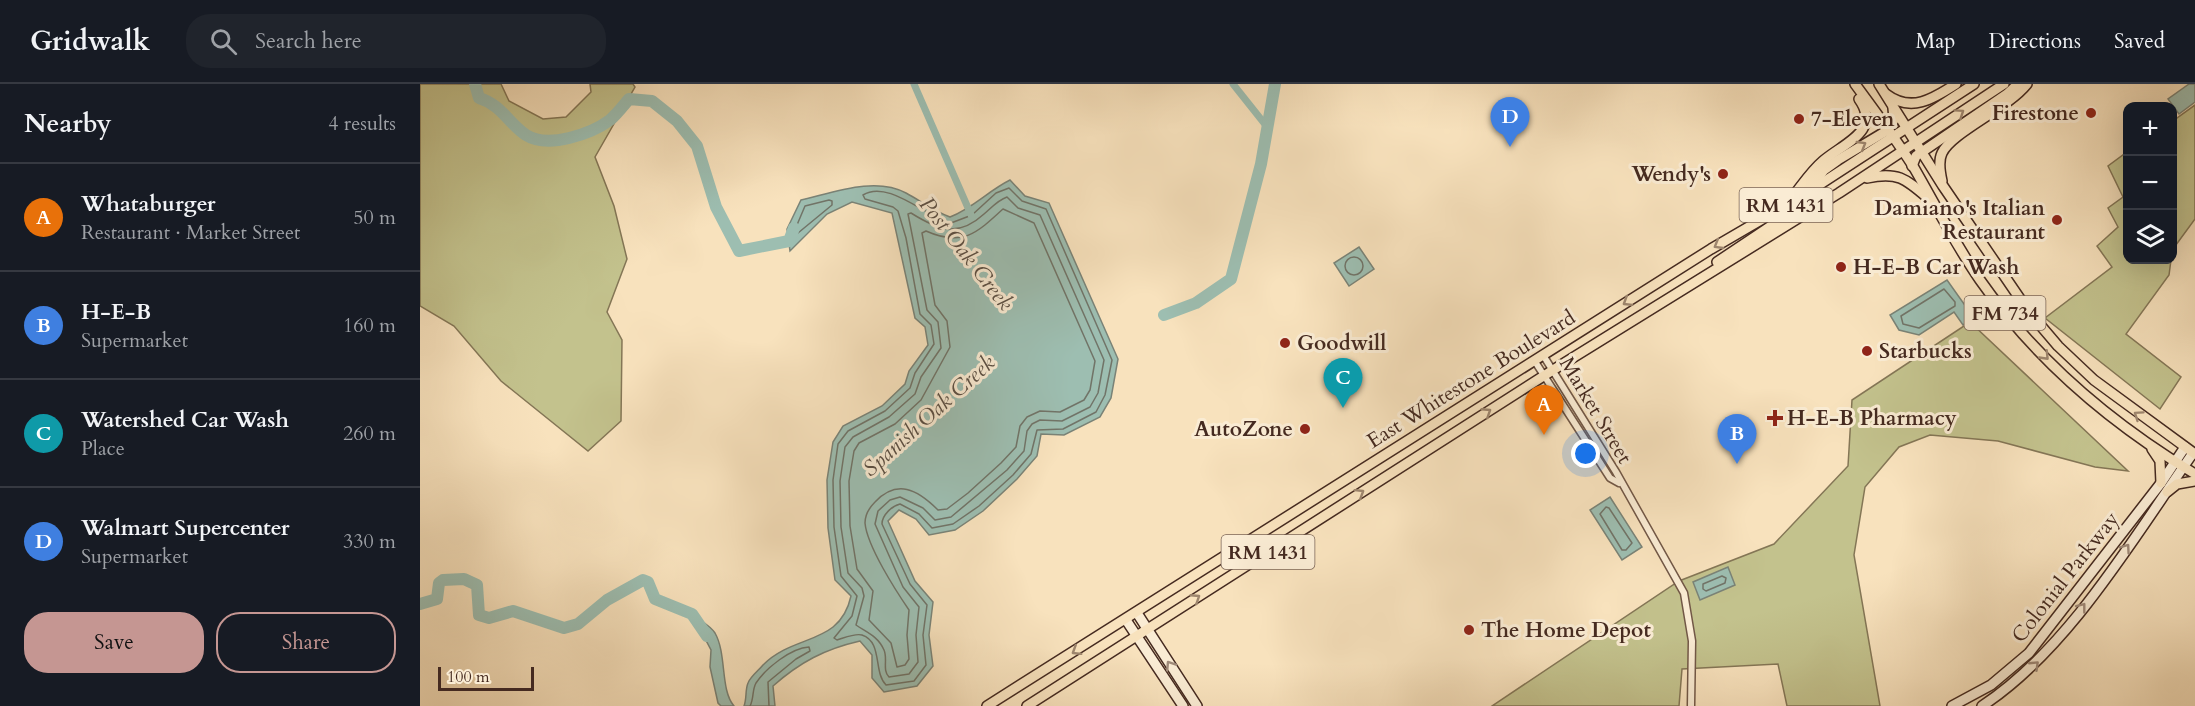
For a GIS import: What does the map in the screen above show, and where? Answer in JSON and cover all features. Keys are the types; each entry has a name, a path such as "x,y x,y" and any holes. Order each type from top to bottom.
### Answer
{"main road":[{"path":"1787,205 1815,168 1864,128 1867,118 1865,106 1850,84"},
{"path":"1856,84 1891,133"},
{"path":"1879,84 1907,129"},
{"path":"1884,93 1899,101 1915,104 1928,102 1956,84"},
{"path":"1653,308 1661,297 1783,218 1824,170 1891,133 1907,129 1974,84"},
{"name":"East Whitestone Boulevard","path":"1027,706 1553,370 1862,179 2004,84"},
{"path":"1912,165 1913,160 1921,152 2007,94 2018,84"},
{"path":"1942,186 1940,160 1951,142 2006,105 2027,84"},
{"path":"1891,133 1894,120 1892,104"},
{"name":"FM 734","path":"1907,129 1942,186 2007,282 2058,346 2102,387 2191,452"},
{"name":"FM 734","path":"1891,133 1980,279 2020,330 2094,404 2151,447 2195,474"},
{"path":"1862,179 1887,174 1902,178 1937,207"},
{"name":"East Whitestone Boulevard","path":"987,706 1711,249 1803,196"},
{"path":"2151,447 2160,461 2161,483"},
{"path":"2166,492 2177,484 2195,481"}],"street":[{"name":"Market Street","path":"1543,355 1616,472 1620,483 1684,593 1692,641 1690,706"},
{"name":"Market Street","path":"1534,360 1610,478 1620,483"},
{"name":"Colonial Parkway","path":"1952,706 1991,685 2029,652 2161,483 2191,452"},
{"name":"Colonial Parkway","path":"1982,706 1999,695 2049,651 2166,492 2179,464"},
{"path":"1137,613 1197,706"},
{"path":"1126,620 1183,706"},
{"path":"1991,685 1999,695"}],"shaded area":[{"path":"420,84 501,84 509,101 543,119 566,117 591,92 590,84 633,84 635,87 595,157 614,206 627,259 607,312 622,340 621,421 588,451 501,381 454,326 420,306"},
{"path":"2195,105 2195,219 2177,244 2177,156 2177,118"},
{"path":"2123,155 2123,197 2108,166"},
{"path":"2123,197 2123,264 2170,264 2169,275 2126,334 2181,377 2160,409 2045,318 2112,267 2097,246 2118,227 2108,208"},
{"path":"1970,322 2128,471 2095,467 1998,441 1930,435 1899,447 1865,487 1854,555 1880,706 1787,706 1778,664 1682,669 1679,706 1492,706 1679,581 1774,544 1848,466 1852,400"}],"water":[{"path":"2189,84 2195,84 2195,102 2179,114 2177,102 2170,102 2168,99"},
{"path":"1010,180 1025,196 1049,203 1118,359 1111,398 1100,417 1064,435 1041,434 1037,456 1017,479 983,511 955,530 929,535 916,519 899,510 888,521 915,581 933,602 929,635 933,666 917,686 884,692 872,678 872,655 860,641 835,648 803,663 783,678 773,686 775,706 744,706 749,681 763,665 789,648 827,631 845,612 851,596 835,580 828,528 827,480 833,442 843,426 882,406 905,384 909,371 928,345 925,327 915,318 892,213 852,202 827,214 790,251 787,229 801,200 840,190 881,186 906,193 950,217"},
{"path":"1359,247 1374,269 1349,286 1334,263"},
{"path":"1947,280 1974,318 1963,325 1954,312 1919,335 1899,330 1890,315"},
{"path":"1610,497 1642,547 1622,560 1590,510"},
{"path":"1728,567 1735,585 1700,600 1693,582"},
{"path":"692,614 715,633 721,651 727,691 734,706 721,706 718,703 710,667 711,650"}],"waterway":[{"name":"Post Oak Creek","path":"475,84 479,98 494,105 526,135 546,141 581,135 602,125 618,113 629,99 652,101 677,121 697,146 716,207 739,251 789,241 794,228"},
{"path":"914,84 972,217"},
{"path":"1233,84 1268,128"},
{"name":"Spanish Oak Creek","path":"1164,315 1196,303 1231,279 1261,164 1275,84"},
{"path":"420,604 437,599 439,583 443,580 464,579 477,585 479,615 489,618 513,611 564,628 578,624 607,600 643,580 648,582 655,599 692,614 707,636"}],"place":[{"name":"Firestone","path":"2091,113"},
{"name":"7-Eleven","path":"1799,119"},
{"name":"Walmart Supercenter","path":"1510,147"},
{"name":"Wendy's","path":"1723,174"},
{"name":"Damiano's Italian Restaurant","path":"2057,220"},
{"name":"H-E-B Car Wash","path":"1841,267"},
{"name":"Goodwill","path":"1285,343"},
{"name":"Starbucks","path":"1867,351"},
{"name":"Watershed Car Wash","path":"1343,408"},
{"name":"H-E-B Pharmacy","path":"1775,418"},
{"name":"AutoZone","path":"1305,429"},
{"name":"Whataburger","path":"1544,435"},
{"name":"H-E-B","path":"1737,464"},
{"name":"The Home Depot","path":"1469,630"}]}
